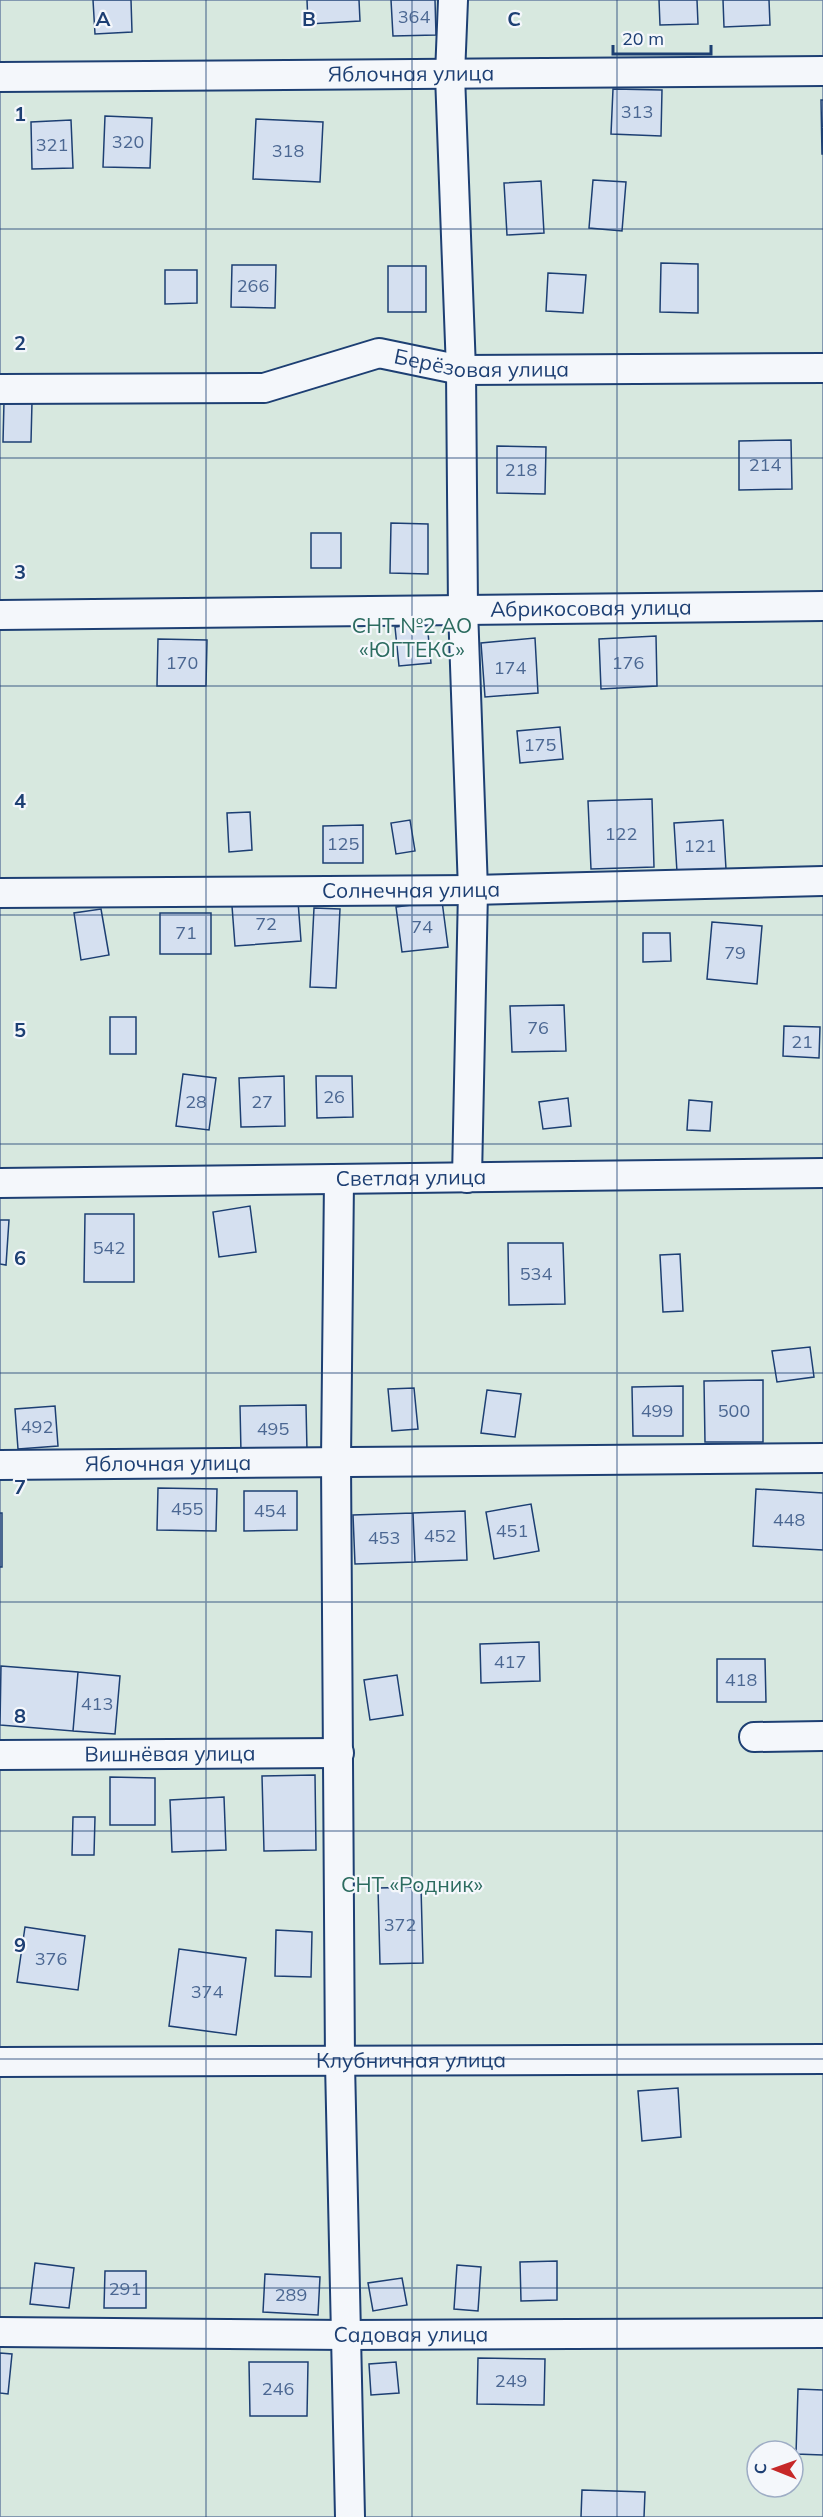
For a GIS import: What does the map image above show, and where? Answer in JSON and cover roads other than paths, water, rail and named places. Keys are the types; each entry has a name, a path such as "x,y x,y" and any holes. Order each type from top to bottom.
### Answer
{"street":[{"path":"453,0 450,75 461,370 463,609 473,890 467,1178"},
{"name":"Яблочная улица","path":"0,77 823,71"},
{"name":"Берёзовая улица","path":"0,389 264,388 379,353 461,370 823,368"},
{"name":"Абрикосовая улица","path":"0,615 823,606"},
{"name":"Солнечная улица","path":"0,893 473,890 823,881"},
{"name":"Светлая улица","path":"0,1183 823,1173"},
{"path":"339,1180 336,1461 340,2063 348,2336 350,2517"},
{"name":"Яблочная улица","path":"0,1465 823,1458"},
{"path":"754,1737 823,1736"},
{"name":"Вишнёвая улица","path":"0,1755 339,1753"},
{"name":"Клубничная улица","path":"0,2062 340,2063 823,2059"},
{"name":"Садовая улица","path":"0,2332 348,2336 823,2333"}],"park label":[{"name":"СНТ №2 АО «ЮГТЕКС»","path":"412,638"},
{"name":"СНТ «Родник»","path":"412,1885"}]}
